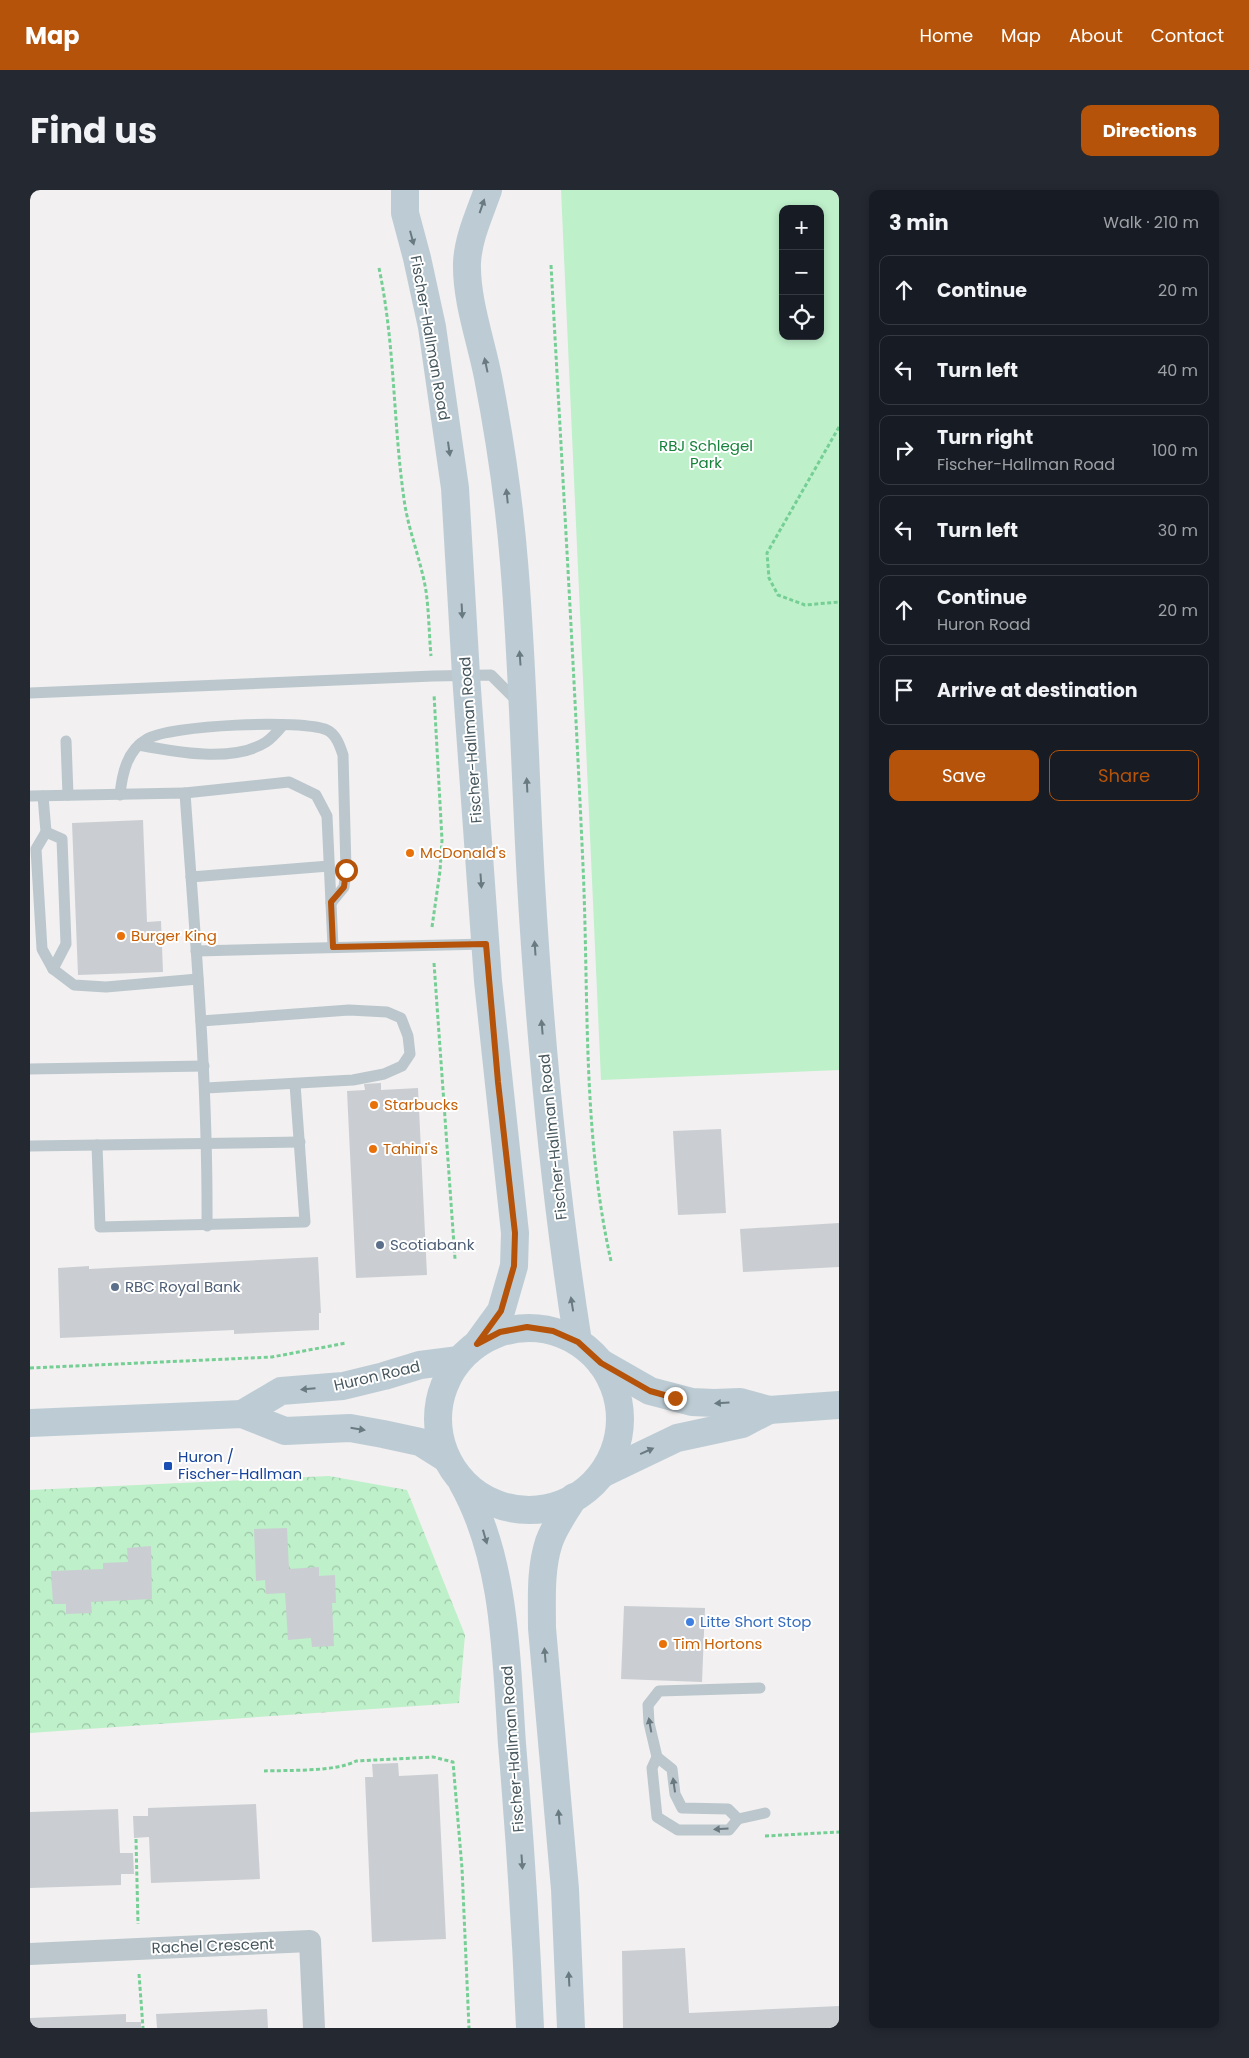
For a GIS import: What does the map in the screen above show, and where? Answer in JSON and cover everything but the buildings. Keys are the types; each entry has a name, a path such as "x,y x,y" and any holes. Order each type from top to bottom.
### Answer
{"main road":[{"name":"Fischer-Hallman Road","path":"405,190 405,213 432,327 455,488 466,675 486,944 498,1082 515,1233 514,1266 501,1311 468,1352 442,1390 438,1425 452,1468 476,1507 492,1563 502,1622 525,1900 530,2028"},
{"name":"Fischer-Hallman Road","path":"488,190 472,235 467,262 471,298 488,374 505,472 514,563 539,996 559,1208 578,1342"},
{"path":"468,1352 500,1332 527,1327 553,1331 578,1342 601,1363 650,1391 675,1398 692,1402 740,1402 770,1410 839,1405"},
{"name":"Huron Road","path":"242,1414 281,1391 343,1386 468,1352"},
{"path":"601,1363 616,1392 620,1424 616,1446 604,1473"},
{"path":"571,2028 565,1889 542,1628 542,1586 549,1542 558,1521 574,1498 590,1487 604,1473 677,1438 742,1424 770,1410"},
{"name":"Huron Road","path":"30,1423 242,1414 285,1431 350,1428 420,1442 452,1468 479,1495 504,1506 531,1510 553,1506 574,1498"}],"street":[{"name":"Rachel Crescent","path":"30,1954 310,1941 314,2028"}],"lane":[{"path":"30,693 491,675 523,706"},
{"path":"120,794 121,777 132,752 146,739 162,732 257,724 313,726 329,731 339,743 343,755 346,870 344,887 331,902"},
{"path":"139,745 180,752 245,751 267,742 283,725"},
{"path":"66,741 68,795"},
{"path":"30,796 185,793 289,782 316,795 327,816 333,947"},
{"path":"185,793 206,1088 208,1144 207,1226"},
{"path":"44,796 46,832 36,849 42,949 53,969 74,985 106,987 198,980"},
{"path":"46,832 62,839 66,944 53,969"},
{"path":"191,877 329,866"},
{"path":"196,951 486,944"},
{"path":"201,1021 349,1010 387,1012 401,1018 408,1036 410,1054 402,1066 384,1074 353,1080 206,1088"},
{"path":"30,1069 204,1066"},
{"path":"97,1145 100,1227 207,1226 305,1222 295,1084"},
{"path":"30,1146 300,1142"},
{"path":"738,1819 728,1809 682,1808 675,1794 672,1770 657,1757 649,1723 648,1705 659,1691 760,1688"},
{"path":"657,1757 652,1768 657,1817 678,1830 729,1830 738,1819 765,1813"}],"path":[{"path":"551,265 583,867 588,1076 591,1122 603,1221 611,1260"},
{"path":"379,268 386,302 393,361 396,430 404,501 426,590 433,676 442,840 440,872 433,920 433,945 455,1259"},
{"path":"839,426 767,553 769,578 778,595 805,606 839,602"},
{"path":"30,1368 272,1357 346,1343"},
{"path":"264,1770 304,1770 348,1765 356,1761 433,1757 453,1762 462,1868 468,2028"},
{"path":"766,1836 839,1832"},
{"path":"136,1840 138,1932"},
{"path":"139,1972 143,2028"}],"green space":[{"name":"RBJ Schlegel Park","path":"561,190 839,190 839,1070 601,1080"},
{"path":"329,1476 407,1490 465,1635 459,1703 30,1733 30,1490"}],"place":[{"name":"McDonald's","path":"410,853"},
{"name":"Burger King","path":"121,936"},
{"name":"Starbucks","path":"374,1105"},
{"name":"Tahini's","path":"373,1149"},
{"name":"Scotiabank","path":"380,1245"},
{"name":"RBC Royal Bank","path":"115,1287"},
{"name":"Huron / Fischer-Hallman","path":"168,1466"},
{"name":"Litte Short Stop","path":"690,1622"},
{"name":"Tim Hortons","path":"663,1644"}],"route":[{"path":"346,870 344,887 331,902 333,947 486,944 498,1082 515,1233 514,1266 501,1311 477,1344 500,1332 527,1327 553,1331 578,1342 601,1363 650,1391 675,1398"}]}
